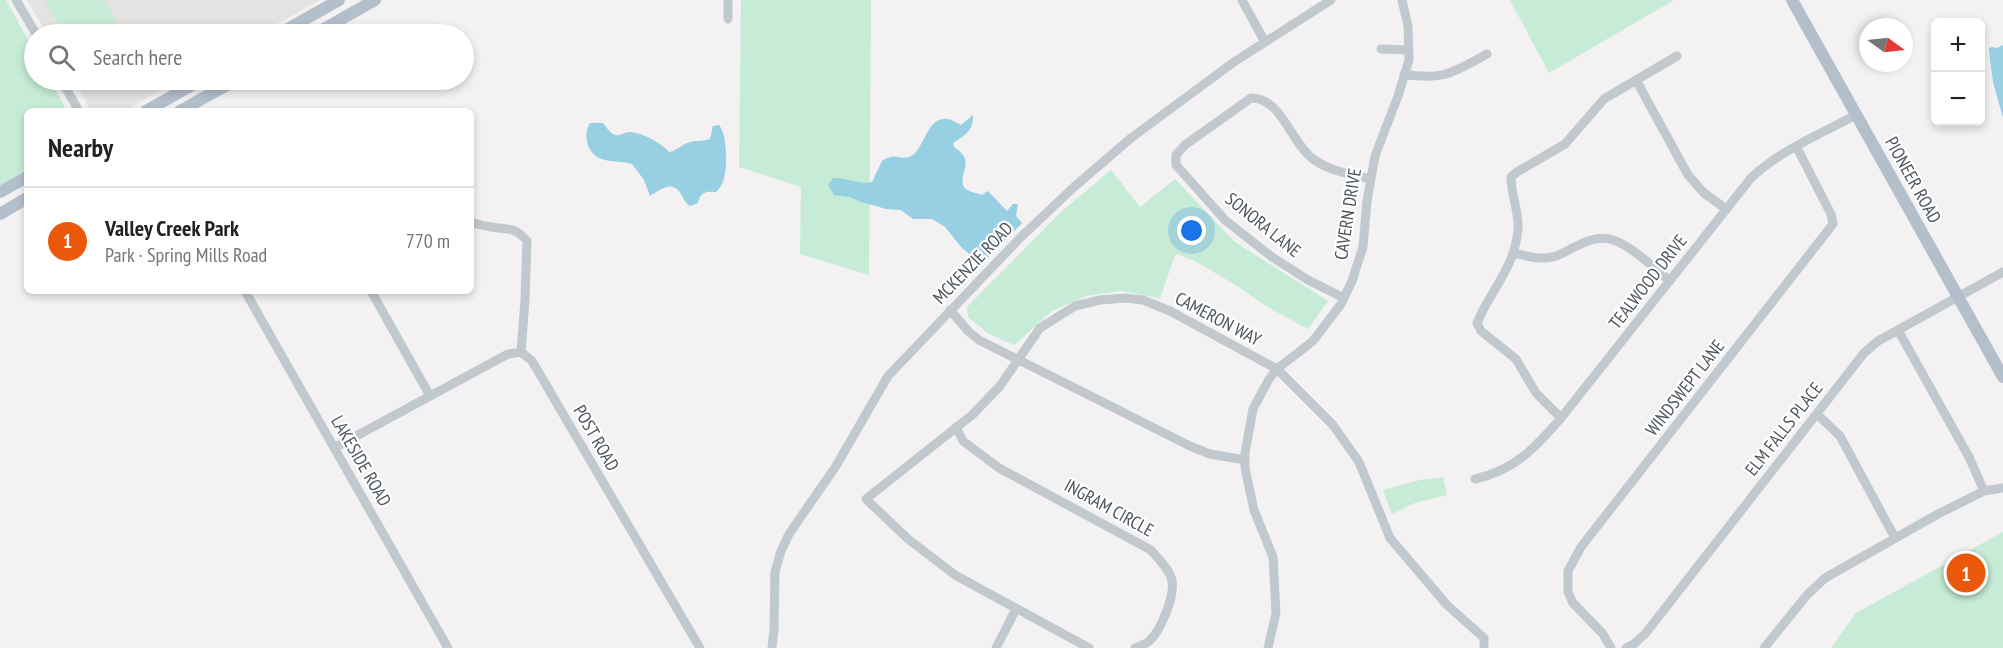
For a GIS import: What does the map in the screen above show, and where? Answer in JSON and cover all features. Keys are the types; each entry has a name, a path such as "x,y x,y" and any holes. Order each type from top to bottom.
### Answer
{"main road":[{"path":"296,24 339,0"},
{"path":"333,24 342,14 346,0"},
{"path":"334,24 375,0"},
{"name":"PIONEER ROAD","path":"1792,0 2003,377"},
{"path":"310,16 316,23 324,24"},
{"path":"151,108 183,90"},
{"path":"185,108 218,90"},
{"path":"0,192 24,179"},
{"path":"0,214 24,200"}],"street":[{"path":"16,0 30,24"},
{"path":"728,0 728,19"},
{"path":"1242,0 1265,42"},
{"name":"MCKENZIE ROAD","path":"772,648 775,572 781,551 789,534 836,466 888,376 1021,237 1098,166 1188,94 1331,0"},
{"name":"CAVERN DRIVE","path":"1268,648 1276,613 1273,557 1254,510 1245,468 1253,409 1277,369 1313,341 1344,298 1352,281 1363,247 1375,156 1409,60 1408,26 1402,0"},
{"path":"1381,50 1408,50"},
{"path":"1404,74 1422,77 1446,75 1487,54"},
{"path":"1561,418 1536,393 1516,359 1481,331 1477,323 1514,253 1518,227 1511,177 1517,171 1565,144 1604,99 1677,56"},
{"path":"1636,80 1689,175 1704,193 1726,209"},
{"path":"67,90 77,108"},
{"name":"SONORA LANE","path":"1344,298 1308,280 1272,257 1225,220 1176,165 1176,155 1185,145 1251,98 1257,98 1268,103 1275,110 1311,158 1344,174 1371,179"},
{"name":"TEALWOOD DRIVE","path":"1475,479 1494,475 1536,447 1751,178 1767,164 1796,146 1856,115"},
{"name":"WINDSWEPT LANE","path":"1611,648 1603,634 1573,603 1569,592 1568,571 1581,548 1833,224 1831,214 1796,146"},
{"path":"334,448 508,354 520,352 527,241 513,230 474,223"},
{"path":"1514,253 1540,258 1556,255 1591,240 1610,238 1622,243 1670,281"},
{"name":"ELM FALLS PLACE","path":"1626,648 1645,634 1864,353 1878,341 2003,272"},
{"name":"LAKESIDE ROAD","path":"247,294 448,648"},
{"path":"373,294 430,396"},
{"name":"CAMERON WAY","path":"1016,609 955,575 908,539 866,498 972,415 1000,386 1040,328 1074,306 1100,300 1126,298 1143,300 1170,311 1277,369 1333,425 1359,462 1390,538 1447,605 1484,638 1484,648"},
{"path":"950,310 979,340 1018,360 1192,447 1210,454 1245,460"},
{"path":"1898,330 1969,457 1984,490"},
{"name":"POST ROAD","path":"520,352 532,361 700,648"},
{"path":"1816,414 1840,436 1895,538"},
{"name":"INGRAM CIRCLE","path":"956,427 963,441 999,468 1151,550 1166,567 1173,581 1167,609 1158,630 1148,642 1135,648"},
{"path":"1764,648 1807,595 1825,578 1984,490 2003,488"},
{"path":"996,648 1016,609 1089,648"}],"shaded area":[{"path":"27,0 320,0 277,24 41,24"},
{"path":"79,90 161,90 129,108 89,108"}],"green space":[{"path":"0,0 6,0 24,33 24,90 55,90 65,108 24,108 24,172 0,185"},
{"path":"104,0 118,24 58,24 45,1"},
{"path":"741,0 871,0 869,275 800,254 801,187 739,167"},
{"path":"1510,0 1674,0 1549,73"},
{"path":"1111,170 1140,207 1175,179 1235,242 1328,301 1308,329 1266,306 1195,261 1177,254 1160,298 1121,291 1086,296 1052,311 1014,345 989,334 968,317 967,307 1061,212"},
{"path":"1443,477 1447,495 1415,503 1392,514 1383,490 1420,480"},
{"path":"2003,532 2003,648 1831,648 1856,613"}],"water":[{"path":"2003,45 2003,118 1993,82 1989,48"},
{"path":"973,115 970,129 953,143 965,158 964,187 982,195 988,191 1007,211 1013,204 1018,204 1016,216 1022,223 982,264 962,248 945,227 932,219 913,219 901,210 886,209 850,197 834,195 828,185 833,178 872,182 882,161 891,157 905,158 914,154 930,128 941,119 948,119 961,125"},
{"path":"590,123 603,123 615,135 636,133 656,142 669,152 689,142 710,139 713,126 719,125 724,137 726,154 722,184 716,192 704,193 700,196 698,203 690,206 674,187 670,186 650,196 644,180 632,164 606,160 594,155 590,150 586,134"}],"place":[{"name":"Valley Creek Park","path":"1966,573"}]}
